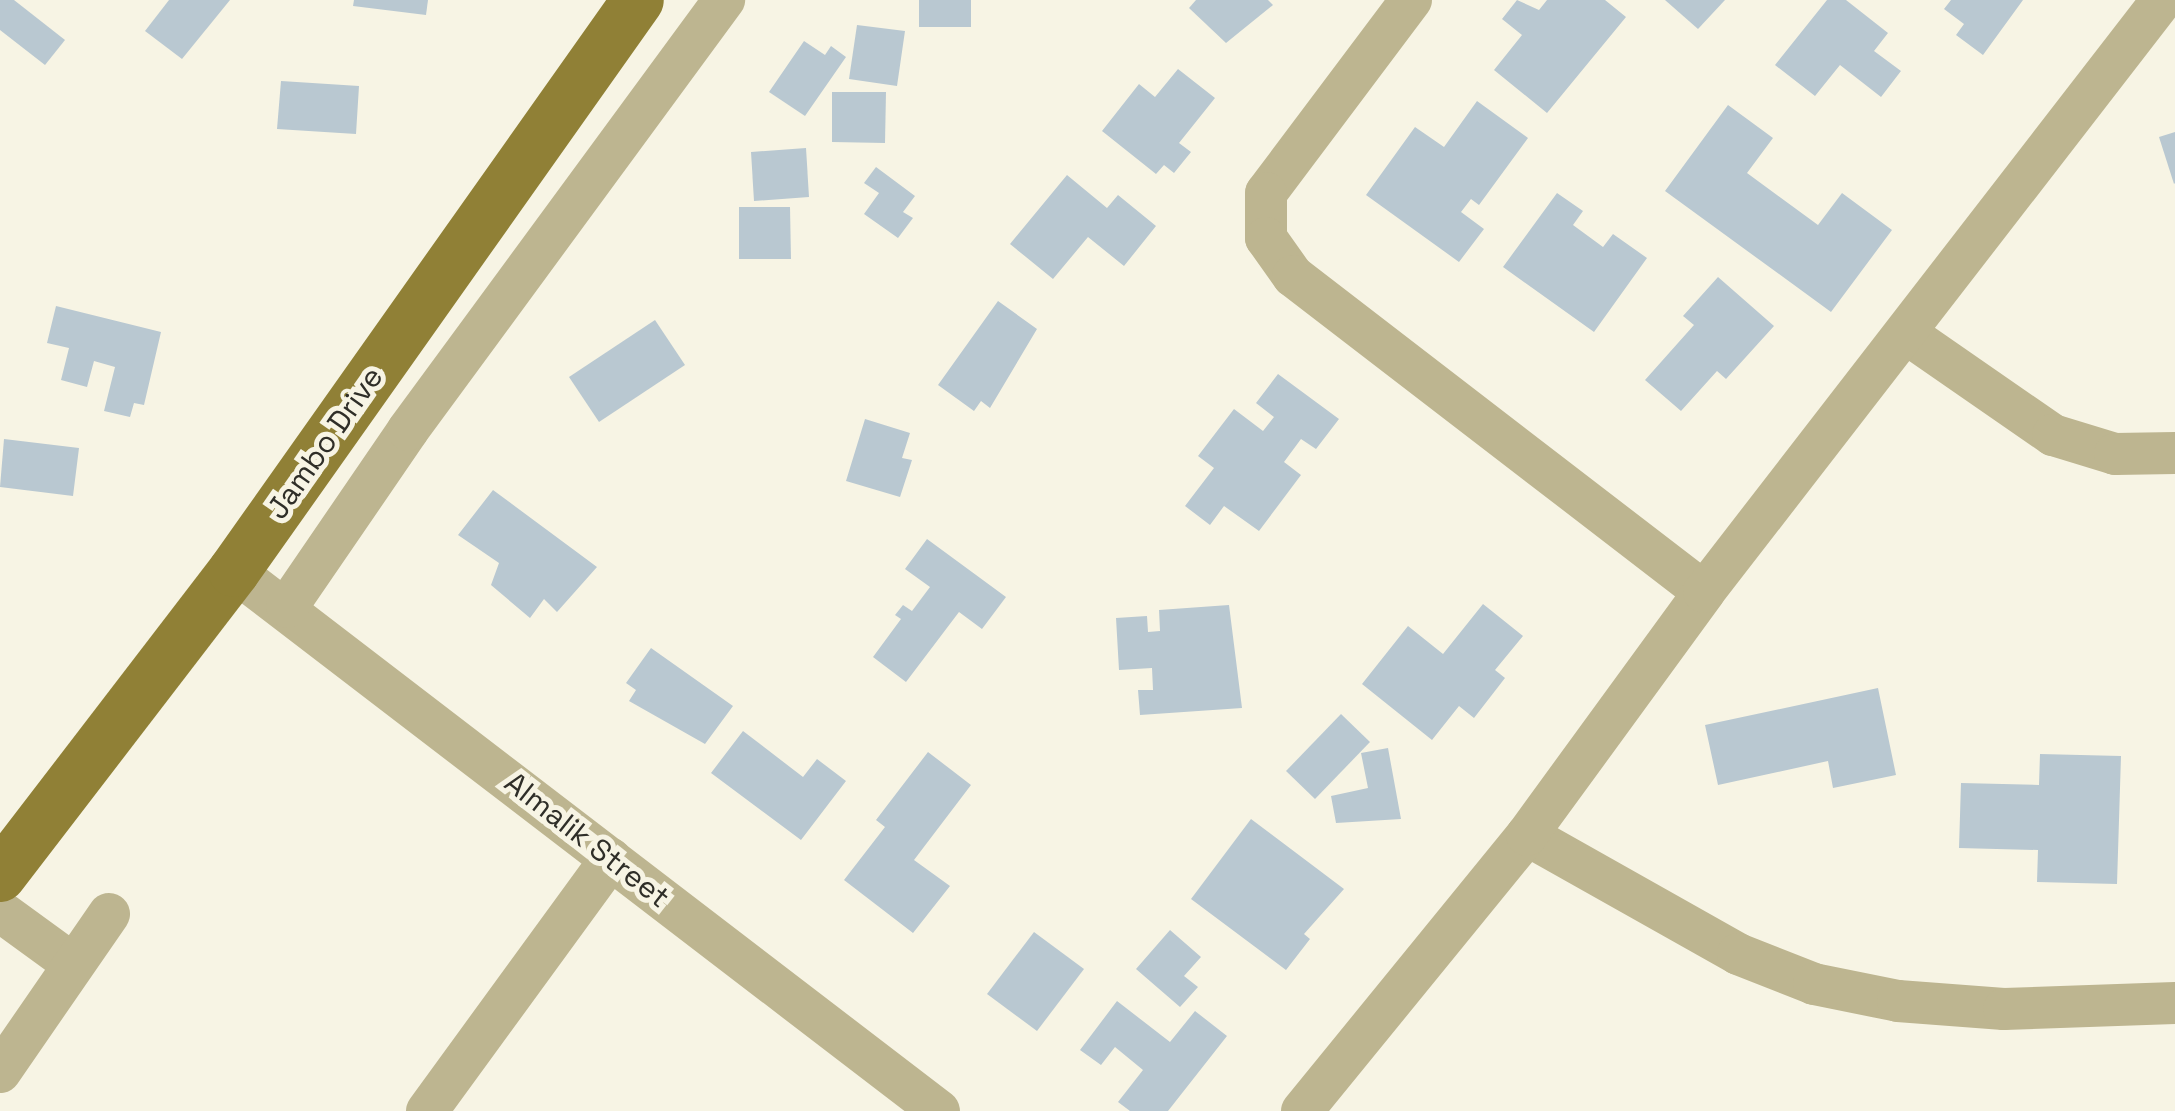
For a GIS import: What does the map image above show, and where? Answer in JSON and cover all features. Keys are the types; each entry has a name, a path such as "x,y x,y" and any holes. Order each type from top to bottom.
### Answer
{"main road":[{"name":"Jambo Drive","path":"0,876 234,571 638,0"}],"street":[{"name":"Jambo Drive","path":"287,608 408,430 724,0"},
{"path":"1411,0 1266,194 1266,238 1293,276 1704,592"},
{"path":"1302,1111 1527,836 1704,592 2162,0"},
{"path":"1907,334 2053,435 2115,454 2175,452"},
{"name":"Almalik Street","path":"234,571 611,859 917,1104"},
{"path":"1527,836 1738,954 1814,984 1898,1001 2004,1008 2175,1004"},
{"path":"427,1111 611,859"},
{"path":"0,911 73,964"},
{"path":"0,1072 109,914"}],"building":[{"path":"0,0 14,0 65,40 45,65 0,30"},
{"path":"169,0 230,0 182,59 145,31"},
{"path":"354,0 428,0 426,15 353,6"},
{"path":"919,0 971,0 971,27 919,27"},
{"path":"1196,0 1268,0 1273,5 1226,43 1189,8"},
{"path":"1517,0 1539,10 1547,0 1605,0 1626,17 1547,113 1494,70 1522,35 1502,19"},
{"path":"1665,0 1725,0 1698,29"},
{"path":"1827,0 1846,0 1888,33 1874,51 1901,71 1881,97 1840,65 1815,96 1775,65"},
{"path":"1951,0 2023,0 1983,55 1956,35 1964,24 1944,9"},
{"path":"857,25 905,31 897,86 849,79"},
{"path":"804,41 825,55 831,46 846,57 805,116 769,92"},
{"path":"1178,69 1215,98 1179,143 1191,152 1174,173 1164,165 1156,174 1102,131 1139,84 1155,97"},
{"path":"281,81 359,86 356,134 277,129"},
{"path":"832,92 886,92 885,143 832,142"},
{"path":"1477,101 1528,138 1479,205 1471,199 1461,212 1484,229 1459,262 1366,195 1415,127 1444,147"},
{"path":"1728,105 1773,138 1747,173 1818,225 1842,193 1892,230 1831,312 1665,191"},
{"path":"2175,132 2175,183 2174,184 2159,137"},
{"path":"806,148 809,197 754,201 751,152"},
{"path":"876,167 915,196 903,212 913,218 898,238 864,214 879,193 864,183"},
{"path":"1067,175 1107,208 1118,195 1156,226 1124,266 1088,237 1053,279 1010,244"},
{"path":"1557,193 1583,211 1573,225 1603,247 1613,234 1647,258 1594,332 1503,267"},
{"path":"739,207 790,207 791,259 739,259"},
{"path":"1718,277 1774,326 1726,379 1717,371 1681,411 1645,380 1694,325 1683,316"},
{"path":"998,301 1037,329 990,408 981,401 974,411 938,385"},
{"path":"56,306 161,332 144,405 134,403 130,417 104,411 115,367 94,361 87,387 61,380 69,348 47,343"},
{"path":"655,320 685,365 599,422 569,377"},
{"path":"1278,374 1339,419 1316,449 1301,439 1284,462 1301,475 1259,531 1224,506 1210,525 1185,506 1214,468 1198,456 1234,409 1263,431 1274,417 1256,403"},
{"path":"865,419 910,433 902,458 912,460 900,497 846,481"},
{"path":"4,439 79,448 73,496 0,487"},
{"path":"493,490 597,567 557,612 544,599 530,618 491,585 499,563 458,535"},
{"path":"927,539 1006,597 982,629 959,612 906,682 873,657 901,619 895,615 903,605 912,611 930,587 905,569"},
{"path":"1483,604 1523,636 1495,670 1505,678 1474,718 1459,706 1432,740 1362,684 1408,626 1443,654"},
{"path":"1229,605 1242,708 1140,715 1138,690 1153,690 1152,668 1119,670 1116,618 1147,616 1148,632 1160,631 1159,610"},
{"path":"651,648 733,706 705,744 629,701 636,690 626,683"},
{"path":"1878,688 1896,775 1833,788 1828,761 1718,785 1705,725"},
{"path":"1341,714 1370,742 1315,799 1286,771"},
{"path":"743,731 803,777 817,759 846,781 801,840 711,773"},
{"path":"1388,748 1401,819 1336,823 1331,796 1368,788 1361,753"},
{"path":"928,752 971,785 914,860 950,886 913,933 844,880 885,827 876,820"},
{"path":"2040,754 2121,756 2117,884 2037,882 2038,850 1959,848 1961,783 2039,785"},
{"path":"1251,819 1344,889 1304,934 1310,939 1286,970 1191,899"},
{"path":"1170,930 1201,957 1184,976 1198,987 1180,1007 1136,969"},
{"path":"1034,932 1084,969 1037,1031 987,994"},
{"path":"1117,1001 1170,1042 1195,1011 1227,1036 1168,1111 1130,1111 1118,1102 1143,1070 1115,1047 1101,1065 1080,1050"}]}
